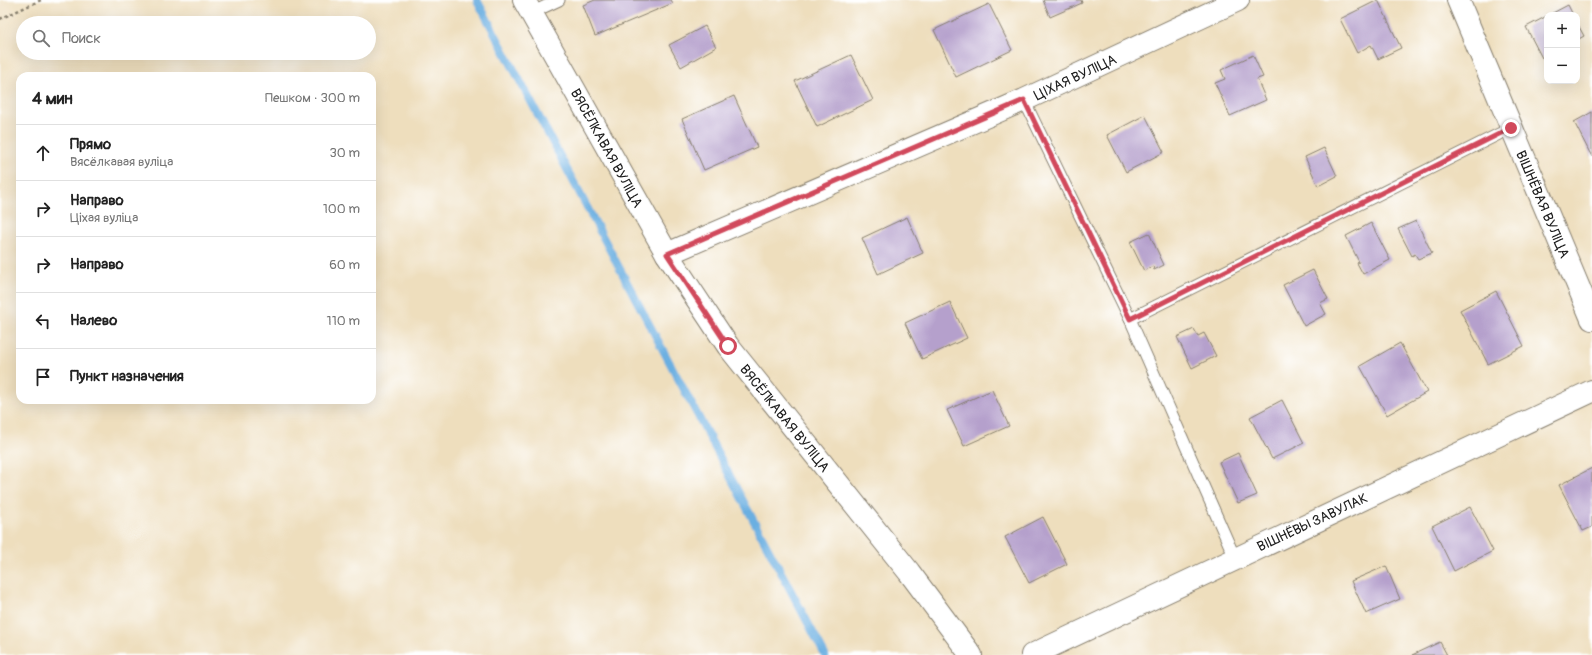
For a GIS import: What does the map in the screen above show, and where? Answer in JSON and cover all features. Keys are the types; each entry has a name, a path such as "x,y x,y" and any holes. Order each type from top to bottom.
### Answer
{"street":[{"name":"ЦІХАЯ ВУЛІЦА","path":"667,254 1024,100 1238,0"},
{"name":"ВІШНЁВАЯ ВУЛІЦА","path":"1458,0 1592,320"},
{"name":"ВЯСЁЛКАВАЯ ВУЛІЦА","path":"528,6 667,254 728,346 909,572 971,655"},
{"name":"ВІШНЁВЫ ЗАВУЛАК","path":"1032,655 1592,391"}],"lane":[{"path":"528,6 559,0"},
{"path":"1024,100 1130,319 1235,558"},
{"path":"1130,319 1511,128"}],"path":[{"path":"0,19 41,0"}],"building":[{"path":"595,0 671,0 673,3 595,36 583,5"},
{"path":"1043,0 1081,0 1082,3 1050,17"},
{"path":"1378,0 1401,48 1378,59 1371,45 1357,53 1340,19"},
{"path":"989,4 1012,50 956,77 934,30"},
{"path":"1568,5 1572,12 1555,12"},
{"path":"1544,18 1544,57 1542,58 1526,27"},
{"path":"705,26 716,47 681,67 669,45"},
{"path":"1580,29 1584,36 1580,38"},
{"path":"851,55 873,100 817,127 795,81"},
{"path":"1253,55 1263,77 1257,79 1266,100 1230,116 1215,83 1225,79 1221,70"},
{"path":"734,96 757,147 704,170 682,119"},
{"path":"1592,112 1592,157 1574,122"},
{"path":"1145,115 1164,152 1126,172 1107,135"},
{"path":"1324,148 1337,176 1318,186 1305,157"},
{"path":"907,217 923,253 878,274 862,238"},
{"path":"1416,221 1432,253 1418,259 1415,254 1412,256 1398,229"},
{"path":"1371,223 1390,260 1363,274 1357,263 1359,262 1346,236"},
{"path":"1149,233 1164,265 1154,270 1153,266 1144,271 1130,242"},
{"path":"1313,270 1328,299 1320,303 1326,314 1304,326 1283,285"},
{"path":"1496,291 1524,346 1488,364 1460,310"},
{"path":"950,302 967,338 922,359 905,323"},
{"path":"1194,329 1198,336 1204,333 1216,356 1192,368 1177,337"},
{"path":"1400,343 1427,392 1387,415 1360,366"},
{"path":"992,390 1009,426 964,446 947,410"},
{"path":"1282,400 1304,443 1272,459 1250,417"},
{"path":"1238,453 1257,495 1238,503 1219,462"},
{"path":"1592,468 1592,527 1583,531 1559,485"},
{"path":"1470,507 1493,551 1454,571 1432,526"},
{"path":"1043,517 1067,564 1029,583 1005,537"},
{"path":"1386,566 1400,599 1366,614 1351,581"},
{"path":"1440,642 1447,655 1412,655"}],"waterway":[{"path":"477,0 825,655"}],"route":[{"path":"728,346 667,254 1024,100 1130,319 1511,128"}]}
